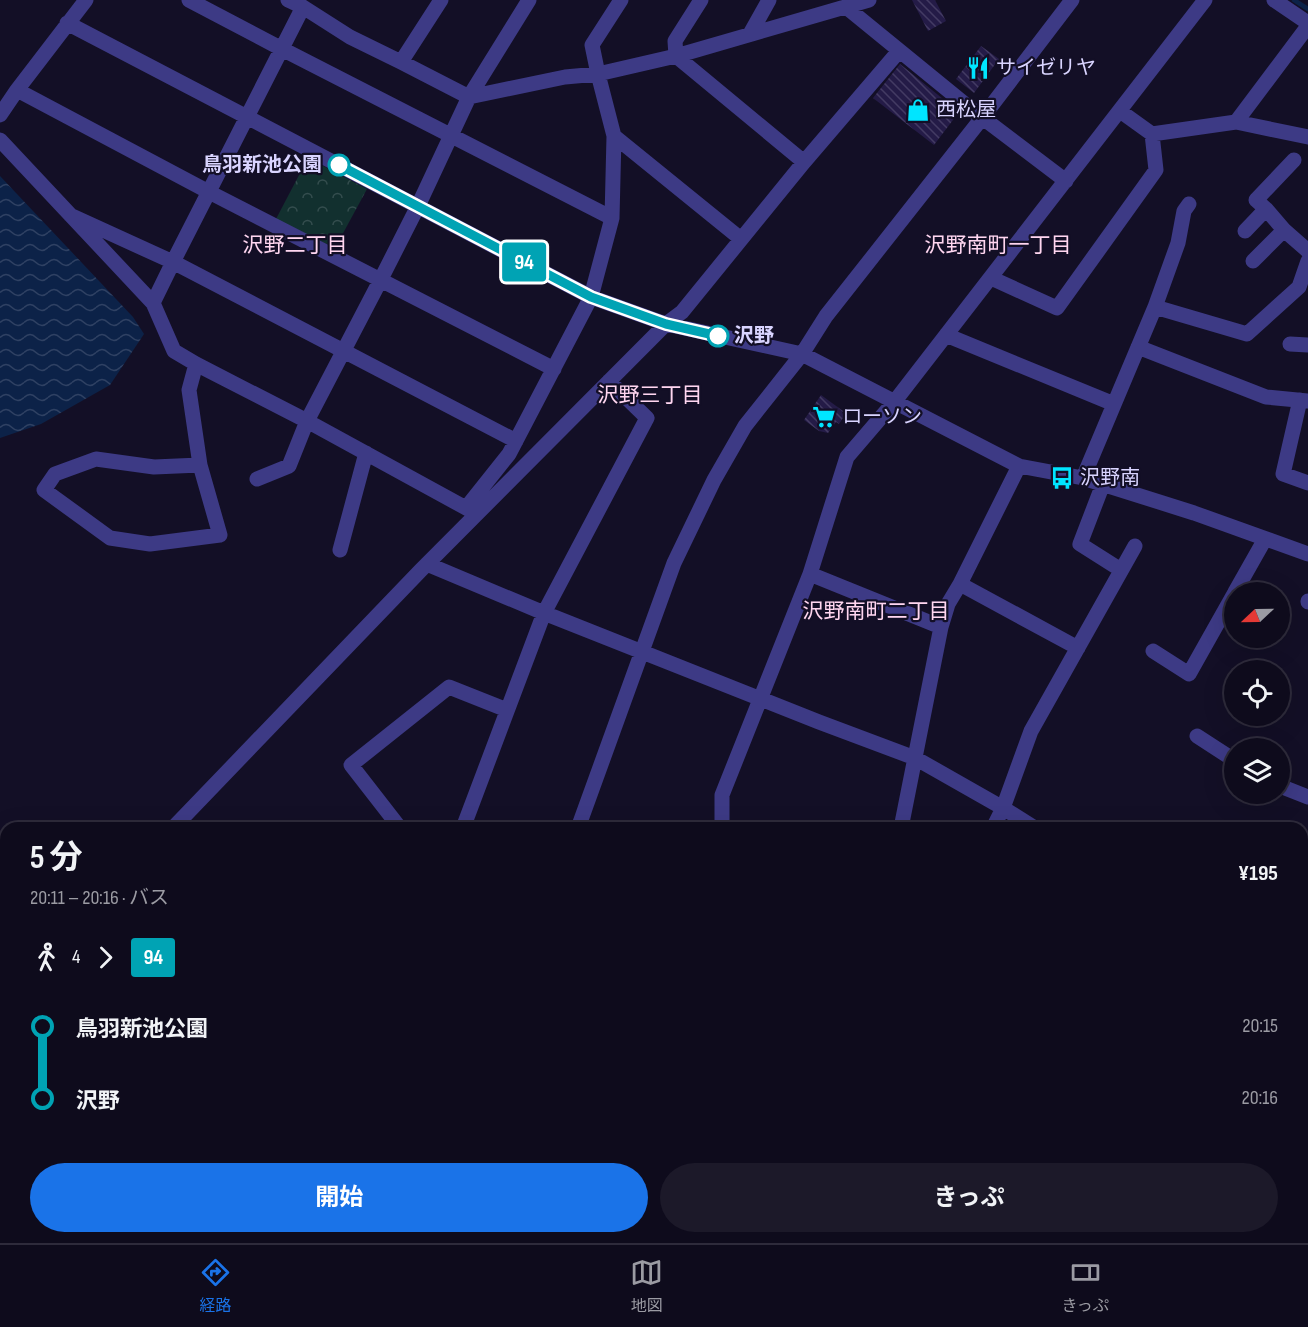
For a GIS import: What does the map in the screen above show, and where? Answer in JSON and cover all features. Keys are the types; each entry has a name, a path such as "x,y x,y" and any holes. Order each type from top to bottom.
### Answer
{"street":[{"path":"0,115 86,0"},
{"path":"189,0 612,218"},
{"path":"288,0 350,37 469,97 565,77 598,74 676,56 848,4 869,0"},
{"path":"400,62 441,0"},
{"path":"257,479 289,466 307,421 418,206 469,97 529,0"},
{"path":"472,511 509,454 591,297 612,218 614,136 592,45 621,0"},
{"path":"701,0 675,41 676,56 804,162"},
{"path":"750,34 770,0"},
{"path":"580,822 674,564 714,480 744,426 802,354 826,316 1072,0"},
{"path":"722,822 722,795 810,574 847,457 895,401 1205,0"},
{"path":"1236,122 1308,24 1274,0"},
{"path":"848,4 898,51 1066,181"},
{"path":"153,303 303,8"},
{"path":"67,23 591,297 666,324 802,354 1019,466 1103,484 1194,513 1308,554"},
{"path":"179,822 427,564 472,511 666,324 682,312 898,51"},
{"path":"17,90 209,192 554,369"},
{"path":"1120,111 1152,134 1236,122 1308,137"},
{"path":"991,278 1057,308 1156,170 1152,134"},
{"path":"614,136 741,239"},
{"path":"0,140 153,303 174,351 472,511"},
{"path":"1294,160 1256,200 1284,230 1308,251"},
{"path":"1083,478 1155,307 1178,243 1184,212 1189,204"},
{"path":"1245,231 1266,209"},
{"path":"70,215 172,262 516,441"},
{"path":"1253,261 1284,230"},
{"path":"1155,307 1246,334 1299,287 1308,261"},
{"path":"946,335 1114,404"},
{"path":"1290,344 1308,345"},
{"path":"1138,347 1266,397 1304,401 1283,474 1308,483"},
{"path":"196,364 189,390 200,465 220,535 150,544 110,537 44,490 55,474 96,459 154,467 200,465"},
{"path":"465,822 544,613 647,418 609,381"},
{"path":"340,550 366,453"},
{"path":"902,822 940,627 948,604 1019,466"},
{"path":"1103,484 1080,544 1121,570"},
{"path":"1241,582 1266,539"},
{"path":"996,822 1031,731 1135,546"},
{"path":"427,564 642,652 915,758 1025,822"},
{"path":"810,574 940,627"},
{"path":"960,584 1078,648"},
{"path":"1153,651 1189,674 1224,612"},
{"path":"395,822 351,765 449,687 507,710"},
{"path":"1197,736 1224,754"},
{"path":"1290,790 1308,797"}],"green space":[{"name":"鳥羽新池公園","path":"308,158 367,189 335,248 276,219"}],"water":[{"path":"0,176 133,317 144,334 110,385 41,424 0,438"}],"building":[{"path":"912,0 935,0 946,21 928,31"},
{"path":"981,46 999,59 974,93 956,79"},
{"path":"900,64 959,112 934,145 873,98"},
{"path":"821,395 845,415 839,424 836,422 828,433 819,431 804,420"}],"waterway":[{"path":"1294,0 1308,9"}],"bus line":[{"name":"94","path":"339,165 591,297 666,324 718,336"}],"place":[{"name":"サイゼリヤ","path":"978,68"},
{"name":"西松屋","path":"918,110"},
{"name":"鳥羽新池公園","path":"339,165"},
{"name":"沢野","path":"718,336"},
{"name":"ローソン","path":"824,417"},
{"name":"沢野南","path":"1062,478"}],"district":[{"name":"沢野二丁目","path":"295,245"},
{"name":"沢野南町一丁目","path":"998,245"},
{"name":"沢野三丁目","path":"650,395"},
{"name":"沢野南町二丁目","path":"876,611"}]}
